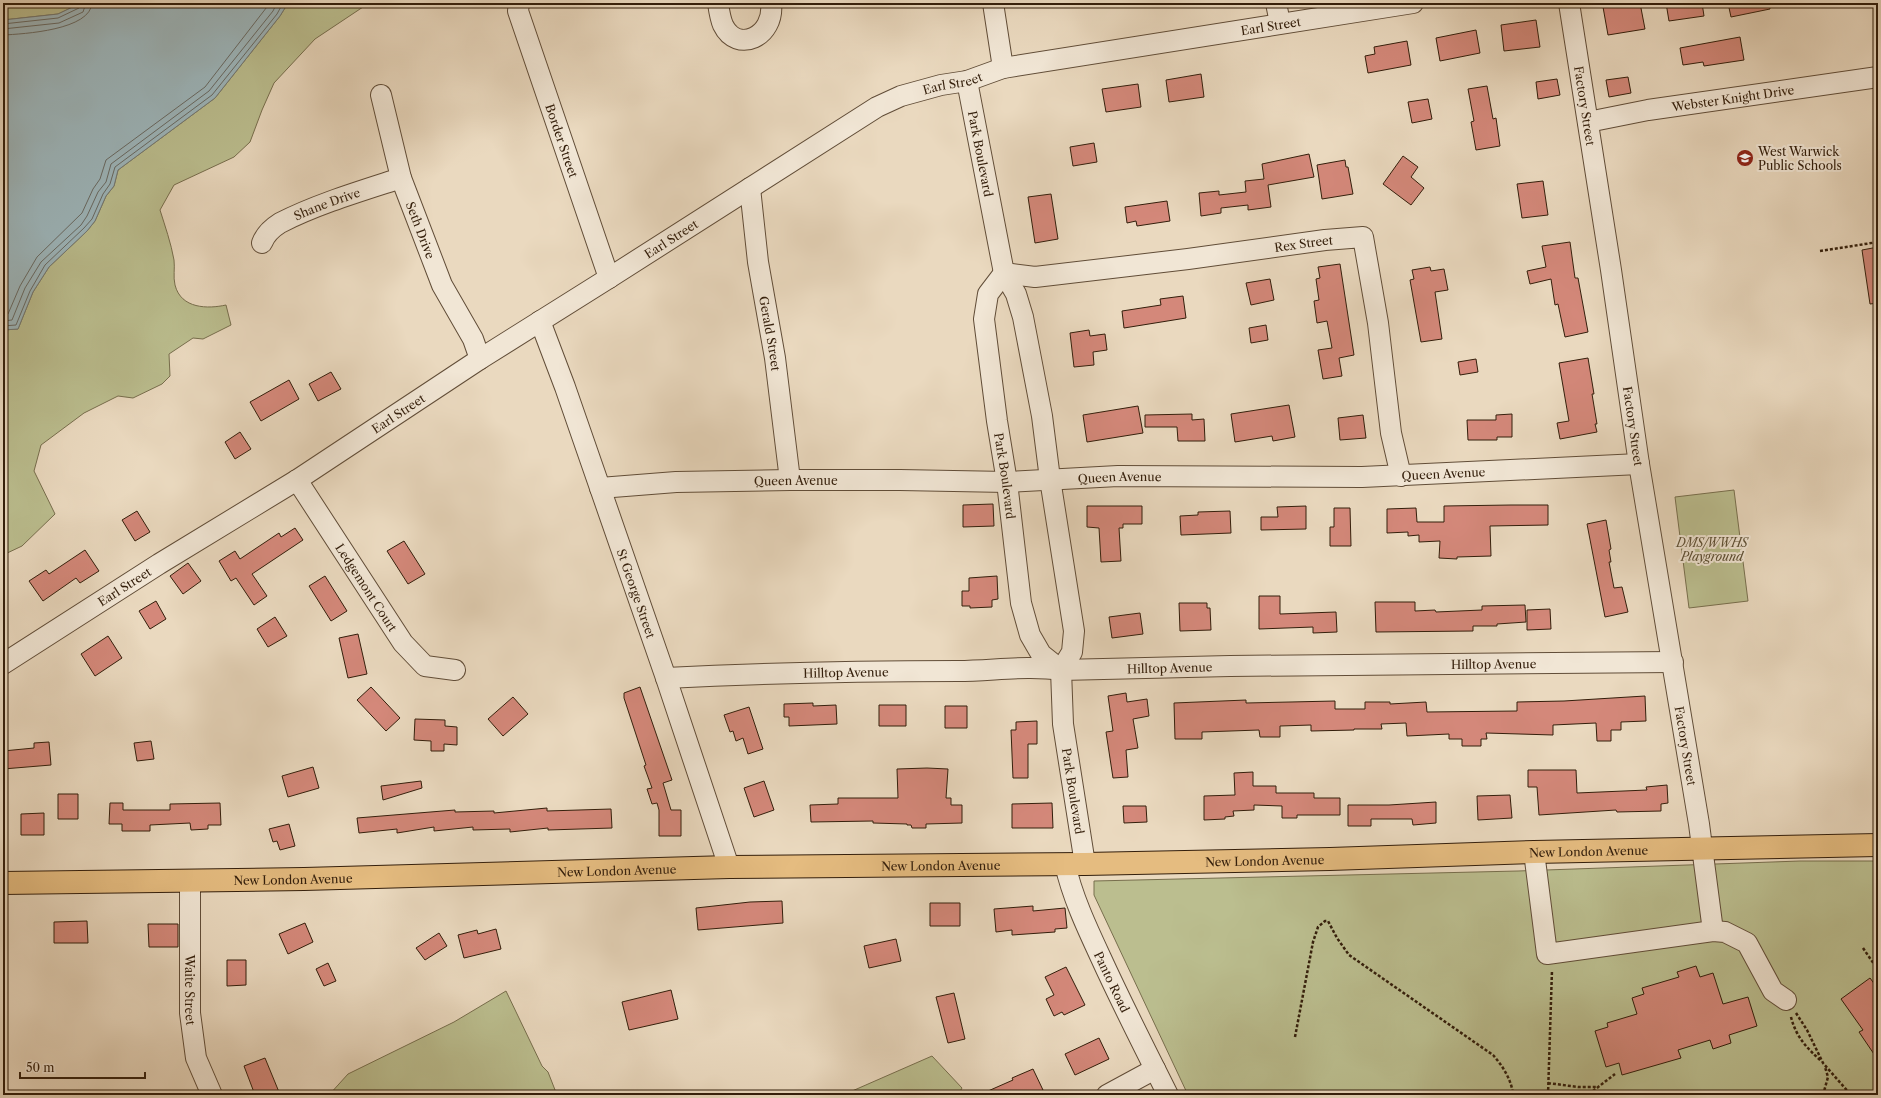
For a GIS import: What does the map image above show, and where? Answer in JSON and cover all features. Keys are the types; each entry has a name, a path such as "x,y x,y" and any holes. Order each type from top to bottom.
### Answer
{"main road":[{"name":"New London Avenue","path":"3,883 190,881 729,867 1075,864 1330,859 1534,852 1878,845"}],"street":[{"name":"Border Street","path":"519,3 518,11 609,278"},
{"path":"718,3 724,26 735,38 743,40 757,37 767,27 771,20 771,3"},
{"path":"993,3 1003,68"},
{"path":"1276,3 1280,23"},
{"name":"Earl Street","path":"3,664 159,564 297,480 480,358 609,278 877,107 901,96 941,85 967,81 1003,68 1413,3"},
{"name":"Factory Street","path":"1568,3 1588,122 1640,464 1673,662 1702,848 1713,931"},
{"name":"Webster Knight Drive","path":"1588,122 1648,110 1878,77"},
{"name":"Park Boulevard","path":"967,81 1004,273 1016,294 1023,317 1042,416 1050,479 1074,631 1072,652 1061,670 1063,724 1075,864"},
{"name":"Seth Drive","path":"381,95 401,178 442,284 473,339 480,358"},
{"name":"Shane Drive","path":"262,243 264,236 279,224 343,197 401,178"},
{"name":"Gerald Street","path":"750,188 758,262 775,358 790,480"},
{"name":"Rex Street","path":"1004,273 1035,277 1188,259 1325,240 1363,237 1378,323 1391,433 1401,476"},
{"name":"Park Boulevard","path":"1004,273 988,294 984,319 997,421 1007,482 1021,603 1030,635 1041,654 1061,670"},
{"name":"St George Street","path":"540,321 565,387 666,678 729,867"},
{"name":"Queen Avenue","path":"600,488 676,482 790,480 1007,482 1126,476 1362,478 1640,464"},
{"name":"Ledgemont Court","path":"297,480 403,643 425,666 455,670"},
{"name":"Hilltop Avenue","path":"666,678 770,673 981,671 1041,668 1061,670 1673,662"},
{"path":"1534,852 1547,954 1713,931 1725,932 1747,943 1773,991 1786,1000"},
{"name":"Panto Road","path":"1075,864 1068,879 1087,927 1168,1095"},
{"name":"Waite Street","path":"190,881 190,1013 196,1058 212,1095"},
{"path":"1107,1095 1155,1069"}],"path":[{"path":"1820,251 1878,242"},
{"path":"1295,1037 1312,942 1318,927 1325,921 1328,921 1337,938 1349,955 1493,1056 1504,1068 1510,1082 1513,1095"},
{"path":"1863,948 1878,970"},
{"path":"1548,1095 1552,954"},
{"path":"1786,1000 1793,1026 1798,1037 1851,1095"},
{"path":"1786,1000 1807,1030 1823,1063 1828,1077 1823,1095"},
{"path":"1590,1095 1598,1086 1615,1074"},
{"path":"1548,1083 1578,1087 1598,1086"}],"green space":[{"path":"3,3 81,3 58,14 3,20"},
{"path":"288,3 369,3 315,39 274,83 250,142 234,157 174,185 160,210 173,254 174,282 178,293 183,299 196,306 211,307 226,305 231,325 203,339 193,338 169,354 170,376 162,384 133,398 118,396 84,413 41,445 34,471 55,514 22,546 3,555 3,330 18,329 33,292 49,267 87,231 95,221 106,196 114,186 118,170 215,98 280,16"},
{"name":"DMS/WWHS Playground","path":"1734,490 1748,601 1689,608 1675,497"},
{"path":"1800,861 1878,861 1878,1095 1188,1095 1094,895 1094,881 1518,871"},
{"path":"506,991 542,1066 548,1072 557,1095 329,1095 348,1074 454,1022"},
{"path":"932,1056 962,1088 958,1095 843,1095"}],"water":[{"path":"81,3 288,3 280,16 215,98 118,170 114,186 106,196 95,221 87,231 49,267 33,292 18,329 3,330 3,20 58,14"}],"building":[{"path":"1626,3 1640,3 1645,29 1608,35 1603,7"},
{"path":"1666,3 1702,3 1704,16 1669,21"},
{"path":"1728,3 1769,3 1770,9 1731,17"},
{"path":"1536,20 1540,47 1504,51 1501,25"},
{"path":"1476,30 1480,53 1440,61 1436,38"},
{"path":"1740,37 1744,60 1704,66 1703,62 1683,65 1680,48"},
{"path":"1407,41 1411,65 1368,73 1365,56 1375,54 1374,47"},
{"path":"1201,74 1204,97 1169,102 1166,80"},
{"path":"1628,77 1631,93 1609,97 1606,80"},
{"path":"1557,79 1560,95 1538,99 1536,82"},
{"path":"1138,84 1141,107 1106,112 1102,89"},
{"path":"1487,86 1493,119 1496,118 1500,146 1476,150 1471,122 1474,121 1468,89"},
{"path":"1428,99 1432,119 1412,123 1408,102"},
{"path":"1094,143 1097,162 1073,166 1070,147"},
{"path":"1309,154 1314,177 1268,185 1271,207 1248,210 1248,205 1221,208 1221,213 1201,216 1199,193 1219,191 1219,195 1246,192 1245,181 1264,179 1262,164"},
{"path":"1403,156 1418,167 1411,177 1424,188 1411,205 1383,184"},
{"path":"1345,160 1346,167 1348,167 1353,194 1322,199 1317,165"},
{"path":"1543,181 1548,215 1522,218 1517,184"},
{"path":"1051,194 1058,239 1035,243 1028,197"},
{"path":"1167,201 1170,221 1137,226 1136,221 1127,223 1125,207"},
{"path":"1570,242 1575,278 1578,278 1588,332 1565,337 1558,304 1555,305 1551,279 1530,284 1527,271 1546,267 1542,246"},
{"path":"1878,247 1878,303 1870,304 1862,250"},
{"path":"1340,264 1354,355 1339,358 1342,376 1323,379 1318,350 1332,348 1327,321 1317,323 1314,301 1319,300 1316,279 1320,278 1318,267"},
{"path":"1430,267 1431,271 1444,269 1448,290 1435,292 1442,339 1421,342 1410,280 1414,279 1412,270"},
{"path":"1270,279 1274,300 1251,305 1246,283"},
{"path":"1183,296 1186,318 1124,328 1122,311 1161,305 1160,299"},
{"path":"1266,325 1268,340 1251,343 1249,328"},
{"path":"1089,330 1090,336 1105,334 1107,350 1093,352 1094,365 1074,367 1070,333"},
{"path":"1588,358 1594,394 1592,394 1597,432 1560,439 1557,423 1569,421 1559,363"},
{"path":"1476,359 1478,372 1460,375 1458,362"},
{"path":"331,372 341,389 318,401 309,384"},
{"path":"289,380 299,399 261,421 250,402"},
{"path":"1289,405 1295,437 1273,441 1272,436 1235,442 1231,414"},
{"path":"1138,406 1143,433 1087,442 1083,415"},
{"path":"1192,414 1192,420 1204,419 1205,441 1178,441 1177,427 1145,427 1145,415"},
{"path":"1512,414 1512,437 1497,437 1497,440 1468,440 1467,420 1496,420 1496,415"},
{"path":"1363,415 1366,438 1340,440 1338,418"},
{"path":"240,432 251,449 235,459 225,442"},
{"path":"993,504 994,526 963,527 963,505"},
{"path":"1548,505 1548,525 1490,526 1491,556 1457,557 1457,559 1439,558 1440,541 1419,542 1419,535 1408,536 1408,532 1387,533 1387,509 1416,508 1417,522 1444,522 1444,506"},
{"path":"1087,506 1142,506 1142,524 1123,524 1123,528 1119,528 1121,561 1101,562 1099,528 1087,527"},
{"path":"1306,506 1306,529 1261,530 1261,517 1278,517 1277,507"},
{"path":"1334,508 1350,508 1351,546 1330,546 1330,527 1334,527"},
{"path":"137,511 150,532 135,541 122,520"},
{"path":"1230,511 1231,533 1181,535 1180,516 1198,515 1198,512"},
{"path":"1606,520 1611,549 1609,550 1611,562 1609,562 1614,588 1622,587 1628,612 1605,617 1587,524"},
{"path":"295,528 303,540 252,574 267,596 254,605 236,578 231,581 219,561 235,551 240,559 279,533 281,537"},
{"path":"404,541 425,574 408,584 387,551"},
{"path":"85,550 99,571 80,583 76,578 43,601 29,581 46,570 49,574"},
{"path":"188,563 201,581 183,594 170,576"},
{"path":"325,576 347,611 331,621 309,586"},
{"path":"997,576 998,599 992,600 992,607 970,608 970,606 962,606 962,591 969,591 969,578"},
{"path":"1259,596 1280,596 1280,614 1336,612 1337,632 1313,633 1313,627 1259,629"},
{"path":"156,601 166,619 150,629 139,611"},
{"path":"1375,602 1415,602 1415,611 1435,610 1436,612 1482,610 1482,606 1525,605 1526,622 1497,624 1497,626 1473,626 1473,631 1376,632"},
{"path":"1179,603 1207,603 1207,608 1210,608 1211,630 1180,631"},
{"path":"1550,609 1551,629 1527,630 1527,610"},
{"path":"1140,613 1143,634 1112,638 1109,617"},
{"path":"275,617 287,636 268,647 257,629"},
{"path":"358,634 367,674 348,678 339,638"},
{"path":"108,636 122,658 95,676 81,654"},
{"path":"371,687 400,718 386,731 357,700"},
{"path":"640,687 672,780 663,783 671,810 681,810 681,836 659,836 659,810 657,803 652,804 647,789 652,788 624,698 624,693"},
{"path":"1126,693 1127,702 1147,699 1149,716 1133,719 1138,748 1126,750 1128,777 1113,778 1106,732 1113,731 1108,696"},
{"path":"1645,696 1646,721 1621,722 1621,730 1611,730 1611,741 1597,741 1596,723 1553,725 1553,735 1486,733 1487,739 1481,739 1481,746 1462,746 1462,739 1449,739 1449,734 1407,736 1406,723 1381,724 1382,729 1354,730 1311,731 1311,725 1280,726 1280,737 1260,737 1259,730 1202,732 1202,739 1175,739 1174,703 1246,700 1246,703 1335,701 1335,709 1365,709 1365,702 1390,702 1390,704 1426,702 1427,712 1517,711 1517,702 1564,701"},
{"path":"513,697 528,714 503,736 488,719"},
{"path":"813,703 813,706 836,705 837,724 789,726 789,717 784,717 784,704"},
{"path":"879,705 906,705 906,726 879,726"},
{"path":"945,706 967,706 967,728 945,728"},
{"path":"749,707 763,749 748,754 743,738 736,741 733,731 730,732 724,715"},
{"path":"415,719 445,720 445,726 457,727 457,745 444,744 444,751 431,751 431,741 414,740"},
{"path":"1037,721 1037,744 1028,744 1028,778 1013,778 1011,730 1016,730 1016,722"},
{"path":"151,741 154,759 137,761 134,743"},
{"path":"49,742 51,765 3,769 3,751 34,748 34,743"},
{"path":"313,767 319,788 288,797 282,776"},
{"path":"897,769 948,769 946,798 951,798 951,805 962,805 962,823 926,824 926,828 912,828 911,825 907,824 873,823 873,821 811,822 810,805 838,804 838,798 898,798"},
{"path":"1528,770 1576,770 1577,793 1647,790 1646,787 1667,785 1668,803 1661,804 1661,811 1617,812 1616,810 1539,815 1537,787 1528,787"},
{"path":"1253,772 1253,786 1276,786 1276,793 1314,793 1314,798 1340,798 1340,815 1297,815 1297,818 1282,818 1282,806 1254,805 1254,810 1233,811 1234,816 1225,817 1225,819 1204,820 1204,796 1235,795 1234,773"},
{"path":"421,781 422,788 383,800 381,786"},
{"path":"764,781 774,810 754,817 744,788"},
{"path":"58,794 78,794 78,819 58,819"},
{"path":"1510,795 1512,818 1478,820 1477,796"},
{"path":"1436,802 1436,823 1413,825 1412,819 1371,819 1371,826 1348,826 1348,805 1389,805"},
{"path":"110,803 123,803 123,810 170,810 170,804 220,803 221,825 208,825 208,829 191,830 190,823 150,825 150,831 122,831 122,824 109,824"},
{"path":"1052,803 1053,828 1012,828 1012,804"},
{"path":"1123,806 1146,806 1147,822 1124,823"},
{"path":"547,808 547,811 611,809 612,828 548,830 548,828 510,832 510,829 473,830 473,827 434,831 434,827 397,833 397,829 359,833 357,818 455,810 455,812 494,811 494,813"},
{"path":"44,813 44,835 21,835 21,814"},
{"path":"289,824 295,846 280,850 277,841 273,842 269,829"},
{"path":"782,901 783,923 698,930 696,908 750,902"},
{"path":"930,903 960,903 960,926 930,926"},
{"path":"1033,906 1033,911 1065,908 1067,928 1055,929 1055,932 1012,935 1012,930 996,932 994,909"},
{"path":"87,921 88,943 54,943 54,922"},
{"path":"305,923 313,942 288,954 279,934"},
{"path":"148,924 178,924 178,947 149,947"},
{"path":"496,929 501,949 464,958 458,935 477,930 478,934"},
{"path":"439,933 447,946 425,960 416,948"},
{"path":"896,939 901,961 869,968 864,946"},
{"path":"227,960 246,960 246,985 227,986"},
{"path":"328,963 336,981 324,986 316,969"},
{"path":"1696,966 1700,977 1713,973 1723,1004 1748,997 1757,1026 1729,1035 1731,1043 1713,1049 1710,1040 1678,1050 1681,1058 1622,1075 1619,1063 1606,1067 1595,1031 1608,1027 1607,1023 1637,1014 1632,998 1644,994 1642,988 1679,977 1677,972"},
{"path":"1066,967 1085,1005 1064,1015 1062,1012 1054,1016 1046,999 1054,995 1045,977"},
{"path":"1870,978 1878,989 1878,1060 1859,1032 1863,1030 1841,999"},
{"path":"671,990 678,1019 629,1030 622,1002"},
{"path":"954,993 965,1039 948,1043 936,997"},
{"path":"1099,1038 1109,1059 1075,1075 1065,1054"},
{"path":"265,1058 279,1092 271,1095 255,1095 244,1066"},
{"path":"1033,1069 1043,1090 1032,1095 979,1095 1013,1080 1012,1078"}],"place":[{"name":"West Warwick Public Schools","path":"1745,158"}]}
